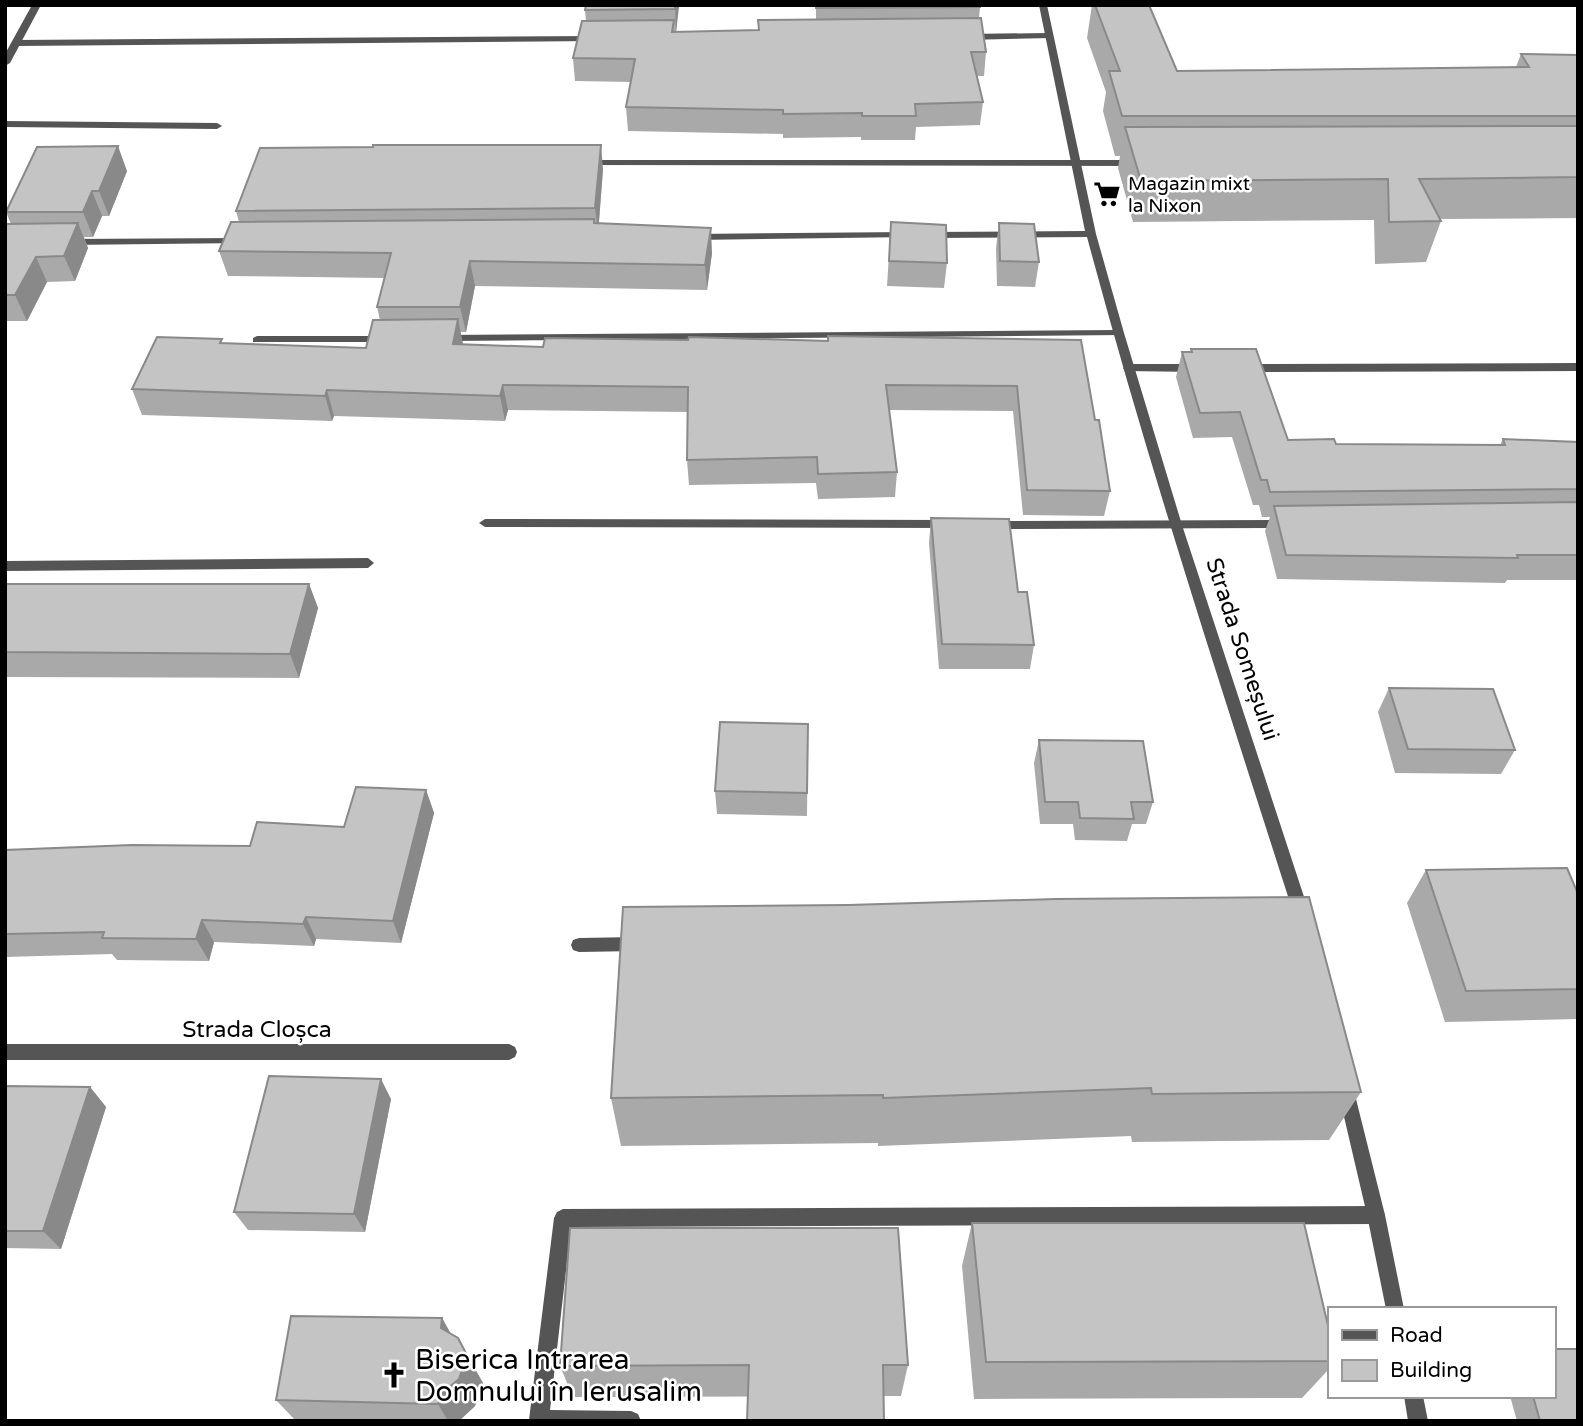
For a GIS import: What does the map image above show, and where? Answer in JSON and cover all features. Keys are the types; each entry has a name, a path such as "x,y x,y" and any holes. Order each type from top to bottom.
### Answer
{"street":[{"path":"5,63 37,5"},
{"name":"Strada Someșului","path":"1043,5 1091,234 1118,334 1299,931"},
{"path":"951,37 1048,36"},
{"path":"16,43 602,39"},
{"path":"5,124 217,126"},
{"path":"583,163 1147,163"},
{"path":"688,237 1091,234"},
{"path":"61,242 256,241"},
{"path":"438,338 1118,334"},
{"path":"257,340 396,339"},
{"path":"1238,368 1578,367"},
{"path":"1129,368 1210,368"},
{"path":"485,523 1306,523"},
{"path":"5,566 368,563"},
{"path":"579,945 648,943"},
{"name":"Strada Cloșca","path":"5,1052 509,1052"},
{"path":"1343,1079 1376,1215 1395,1307"},
{"path":"631,1421 540,1420 562,1218 1376,1215"},
{"path":"1413,1398 1418,1421"}],"building":[{"path":"586,5 675,5 675,9 585,10"},
{"path":"816,5 980,5 980,7 816,8"},
{"path":"1095,5 1149,5 1177,71 1529,67 1521,54 1578,55 1578,116 1122,116 1109,71 1120,71"},
{"path":"981,18 986,52 971,52 983,102 915,104 916,116 862,116 862,113 783,114 783,110 626,107 635,59 573,58 582,21 674,20 672,32 759,30 758,20"},
{"path":"1578,126 1578,177 1419,179 1441,221 1389,222 1388,179 1141,181 1125,127"},
{"path":"601,145 595,208 236,211 260,148"},
{"path":"118,146 99,191 92,191 83,212 6,212 37,147"},
{"path":"594,219 594,223 711,228 705,265 470,261 460,307 377,307 391,253 219,251 231,222"},
{"path":"891,222 946,225 947,263 889,261"},
{"path":"78,223 64,256 36,257 15,295 5,295 5,224"},
{"path":"999,223 1034,224 1039,262 1000,261"},
{"path":"458,319 453,344 543,347 545,338 688,340 689,337 828,341 828,336 1081,340 1095,420 1099,420 1110,491 1027,490 1017,386 886,385 897,472 818,474 817,457 687,460 688,387 503,385 500,396 327,390 325,396 132,389 157,337 222,339 220,343 366,348 373,320"},
{"path":"1191,349 1256,349 1288,440 1334,439 1336,444 1505,445 1503,439 1578,442 1578,489 1270,492 1267,480 1261,480 1240,412 1200,413 1182,352 1192,352"},
{"path":"1578,502 1578,555 1517,555 1518,558 1286,555 1274,506"},
{"path":"931,518 1009,519 1018,592 1027,592 1034,645 942,644"},
{"path":"5,584 309,584 290,654 5,652"},
{"path":"1389,688 1493,689 1515,750 1408,749"},
{"path":"720,722 808,724 807,793 715,791"},
{"path":"1039,740 1143,741 1153,802 1131,802 1134,819 1080,818 1078,802 1045,802"},
{"path":"356,787 426,790 393,921 306,917 303,924 202,920 196,939 102,938 104,932 5,934 5,850 132,845 250,846 257,822 344,827"},
{"path":"1567,868 1578,894 1578,989 1466,991 1426,870"},
{"path":"1309,897 1361,1092 1152,1094 1151,1088 883,1098 883,1095 611,1098 623,907"},
{"path":"269,1076 381,1079 354,1214 234,1212"},
{"path":"5,1086 90,1087 43,1231 5,1231"},
{"path":"972,1223 1304,1223 1328,1326 1328,1361 986,1362"},
{"path":"570,1228 898,1228 908,1365 883,1365 884,1421 747,1421 749,1365 560,1366"},
{"path":"291,1316 442,1318 441,1328 458,1338 467,1355 459,1379 443,1392 438,1404 276,1400"},
{"path":"1555,1349 1578,1349 1578,1421 1540,1421 1534,1398 1555,1398"}],"place":[{"name":"Magazin mixt la Nixon","path":"1107,194"},
{"name":"Biserica Intrarea Domnului în Ierusalim","path":"394,1375"}]}
